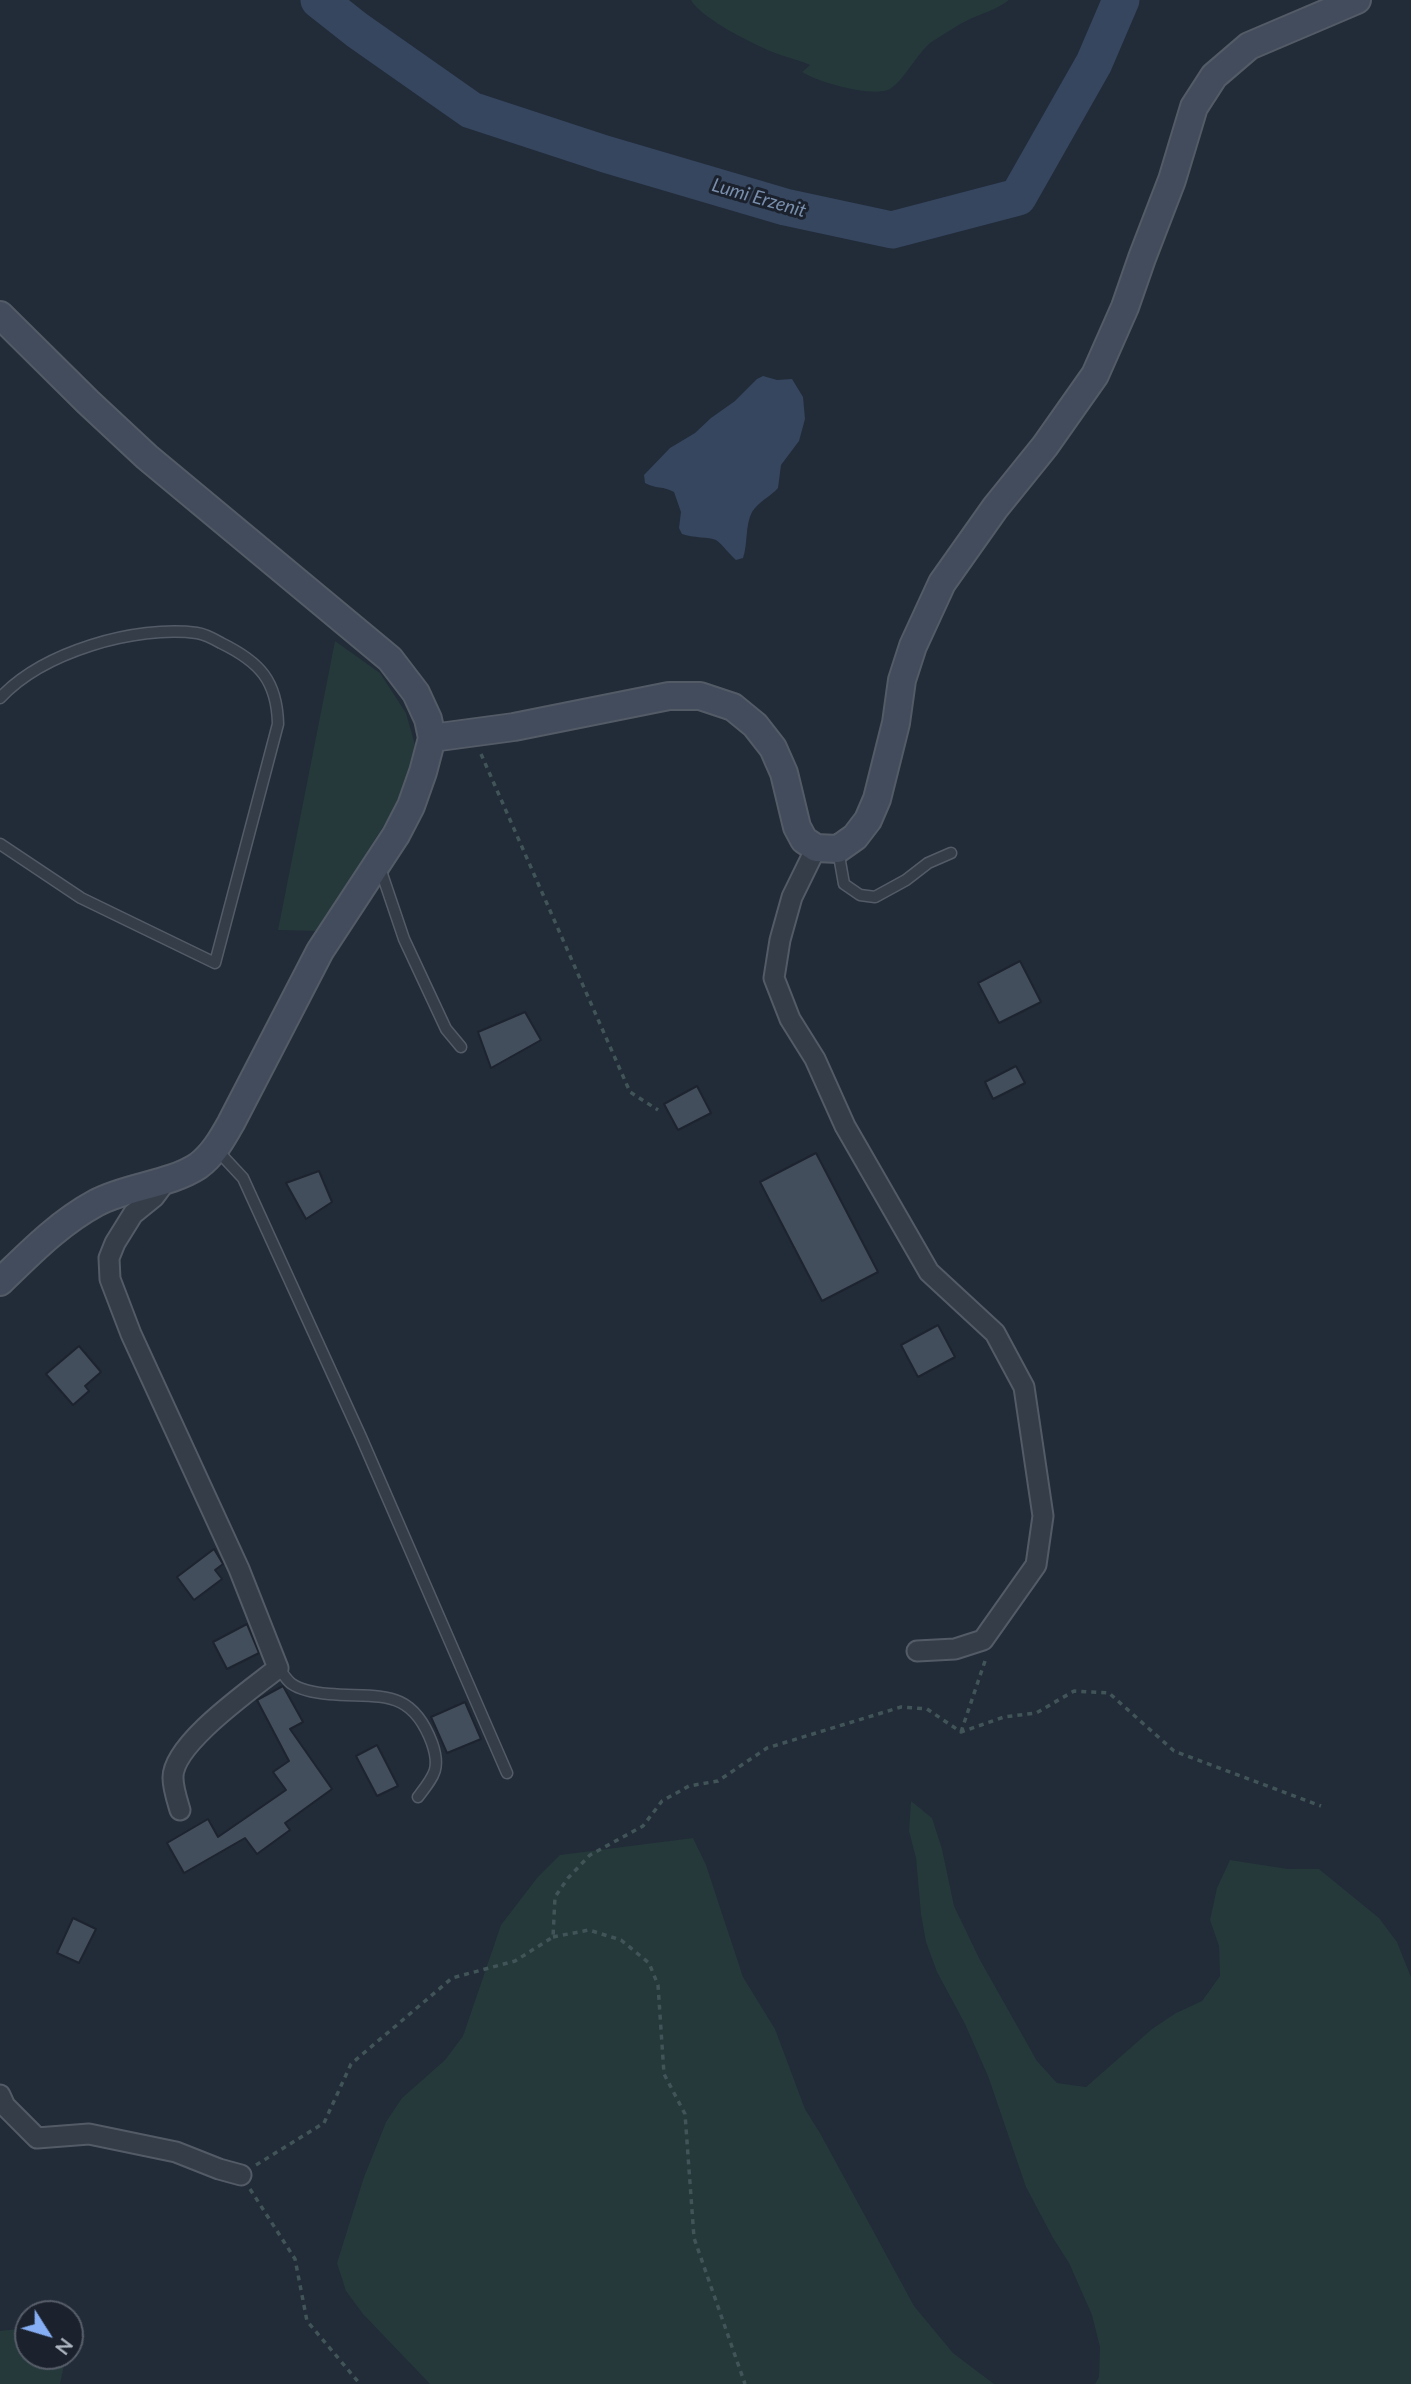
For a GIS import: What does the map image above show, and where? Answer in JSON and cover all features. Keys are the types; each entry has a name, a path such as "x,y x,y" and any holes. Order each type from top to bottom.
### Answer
{"street":[{"path":"917,1651 955,1649 983,1640 1036,1565 1043,1516 1024,1388 995,1333 929,1272 845,1126 815,1059 786,1009 774,978 779,940 792,897 827,848 855,837 868,820 877,799 896,723 902,680 913,646 943,583 1095,374 1125,307 1176,168 1195,107 1214,76 1249,46 1357,0"},
{"path":"0,315 147,457 390,659 416,693 428,719 432,738 411,806 397,835 320,951 216,1149 198,1166 166,1181 135,1187 97,1202 55,1230 0,1282"},
{"path":"432,738 514,727 668,696 700,696 733,707 755,725 773,748 784,773 797,827 804,840 827,848"},
{"path":"166,1181 154,1197 133,1214 115,1243 109,1258 110,1279 131,1334 239,1569 278,1668 198,1733 179,1755 172,1777 180,1810"},
{"path":"0,2095 5,2106 37,2138 89,2134 176,2152 241,2175"}],"lane":[{"path":"0,698 9,688 45,663 95,645 149,632 200,633 256,663 277,700 278,724 215,962 81,898 0,844"},
{"path":"827,848 844,884 860,895 875,897 906,880 928,863 950,853"},
{"path":"378,861 404,939 446,1029 461,1047"},
{"path":"216,1149 243,1178 361,1437 507,1773"},
{"path":"278,1668 293,1685 314,1692 399,1700 416,1711 437,1758 433,1779 418,1797"}],"path":[{"path":"471,733 630,1092 658,1110"},
{"path":"961,1732 988,1652 983,1640"},
{"path":"961,1732 1004,1717 1036,1713 1074,1691 1109,1693 1174,1751 1321,1806"},
{"path":"553,1937 555,1897 568,1878 590,1855 643,1826 662,1801 689,1786 718,1781 767,1748 901,1707 927,1709 961,1732"},
{"path":"360,2384 307,2321 295,2259 241,2175 324,2123 351,2064 452,1978 516,1961 553,1937 589,1930 621,1940 649,1963 658,1985 664,2074 685,2114 694,2238 745,2384"}],"shaded area":[{"path":"691,0 1009,0 965,21 933,41 890,89 871,92 845,88 809,76 802,72 810,65 744,39 706,15"},
{"path":"335,641 380,673 406,713 415,745 405,792 317,931 278,930"},
{"path":"911,1801 932,1818 942,1849 954,1906 980,1960 1037,2061 1057,2083 1086,2087 1152,2029 1176,2013 1202,2001 1220,1976 1219,1946 1210,1920 1217,1888 1230,1860 1288,1869 1319,1869 1379,1918 1397,1942 1411,1977 1411,2384 1095,2384 1099,2377 1100,2347 1092,2315 1069,2263 1026,2187 988,2076 965,2024 937,1972 926,1942 916,1858 909,1831"},
{"path":"693,1838 706,1865 743,1977 775,2029 805,2109 914,2306 953,2353 994,2384 430,2384 363,2314 346,2291 337,2263 364,2177 386,2122 402,2098 445,2060 463,2036 501,1925 537,1878 560,1855"},
{"path":"14,2329 14,2370 63,2370 60,2384 0,2384 0,2331"}],"water":[{"path":"763,376 777,380 792,379 803,397 805,419 799,441 781,465 778,488 752,512 743,558 736,560 716,540 682,534 679,528 681,512 674,492 645,483 644,475 670,448 695,433"}],"building":[{"path":"1020,961 1041,1002 999,1023 978,983"},
{"path":"525,1012 541,1040 491,1068 478,1032"},
{"path":"1016,1066 1025,1083 993,1099 985,1082"},
{"path":"697,1086 711,1113 678,1130 664,1104"},
{"path":"816,1153 878,1272 822,1301 760,1182"},
{"path":"319,1171 332,1202 306,1219 286,1183"},
{"path":"938,1325 955,1357 918,1377 901,1345"},
{"path":"79,1346 101,1372 85,1386 89,1391 73,1405 46,1374"},
{"path":"214,1549 223,1564 215,1570 222,1579 194,1600 177,1577"},
{"path":"247,1624 259,1653 227,1669 213,1642"},
{"path":"283,1686 303,1722 290,1729 332,1789 285,1823 290,1830 257,1854 245,1838 184,1873 167,1843 208,1819 218,1837 286,1790 273,1772 289,1761 257,1700"},
{"path":"465,1702 481,1739 447,1753 431,1717"},
{"path":"377,1745 398,1786 377,1796 356,1756"},
{"path":"73,1918 96,1929 79,1963 57,1953"}],"waterway":[{"name":"Lumi Erzenit","path":"319,0 471,110 605,154 785,207 892,230 1018,197 1094,63 1121,0"}]}
